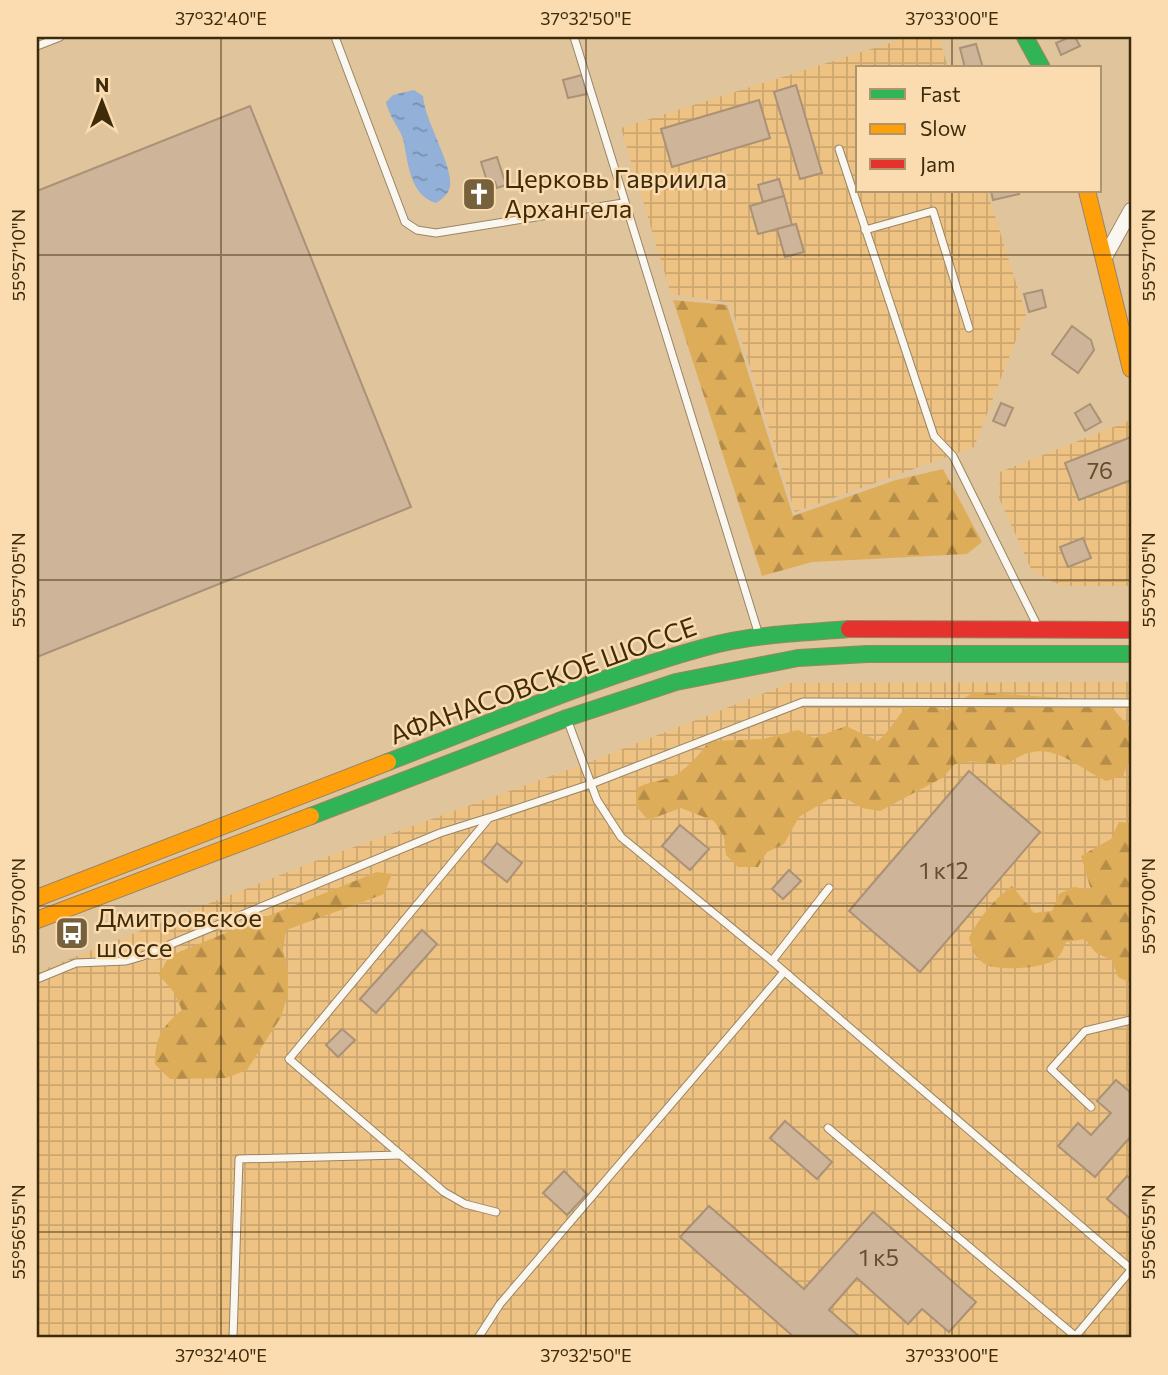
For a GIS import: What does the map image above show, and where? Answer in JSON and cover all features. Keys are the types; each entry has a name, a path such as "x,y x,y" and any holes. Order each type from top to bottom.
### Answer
{"main road":[{"path":"1025,37 1041,66"},
{"path":"1087,192 1131,369"},
{"name":"АФАНАСОВСКОЕ ШОССЕ","path":"37,898 559,696 706,647 759,636 860,628 1131,630"},
{"name":"АФАНАСОВСКОЕ ШОССЕ","path":"37,920 567,718 676,682 797,658 867,654 1131,654"}],"street":[{"path":"1105,257 1131,210"}],"lane":[{"path":"37,46 60,37"},
{"path":"335,37 405,222 417,230 436,233 623,202"},
{"path":"574,37 759,636"},
{"path":"839,149 934,436 953,456 1040,630"},
{"path":"865,230 933,211 969,328"},
{"path":"559,696 592,785 607,819 621,837 772,961 1131,1269 1074,1337 828,1128"},
{"path":"37,979 76,963 141,957 440,832 592,785 803,702 1131,703"},
{"path":"489,818 289,1059 444,1192 465,1204 496,1212"},
{"path":"772,961 829,888"},
{"path":"478,1338 500,1304 784,972"},
{"path":"1091,1107 1051,1069 1085,1031 1131,1020"},
{"path":"233,1338 239,1159 401,1155"}],"shaded area":[{"path":"909,37 939,37 947,66 856,66 856,192 987,192 1026,314 974,447 795,512 730,303 671,294 621,128"},
{"path":"1131,420 1131,586 1062,586 1032,571 999,498 1000,472"},
{"path":"1131,682 1131,1338 37,1338 37,972 318,860 584,764 790,683"}],"green space":[{"path":"673,300 727,305 793,516 896,480 943,469 982,542 967,554 812,562 762,576"},
{"path":"974,692 1106,701 1131,729 1131,755 1123,776 1106,781 1069,760 1046,752 1021,756 1006,765 971,761 955,764 942,778 880,811 862,808 847,799 829,799 799,817 784,844 767,852 758,867 738,867 726,855 724,837 714,821 681,808 648,820 636,806 637,788 680,772 710,741 763,739 798,730 814,738 846,726 878,741 911,702 946,710"},
{"path":"1119,822 1131,823 1131,983 1118,977 1112,960 1096,953 1085,939 1066,942 1062,952 1052,961 1024,968 994,967 977,957 969,938 982,916 1012,886 1034,913 1052,911 1059,894 1074,887 1091,890 1081,856 1111,839"},
{"path":"377,872 392,874 384,894 286,930 283,950 288,971 288,994 281,1017 247,1070 226,1078 170,1079 155,1064 156,1047 161,1033 182,1010 173,991 159,975 169,956"}],"water":[{"path":"414,90 423,96 428,118 450,177 448,192 436,203 421,194 412,179 403,138 386,102 393,95"}],"building":[{"path":"1075,37 1080,46 1061,55 1056,43"},
{"path":"976,44 982,66 964,66 960,48"},
{"path":"582,75 587,94 568,98 563,80"},
{"path":"796,85 822,173 800,179 774,92"},
{"path":"759,100 770,138 672,167 661,129"},
{"path":"250,106 411,507 37,657 37,191"},
{"path":"497,157 506,185 497,188 495,182 488,184 481,162"},
{"path":"779,179 784,196 763,202 758,185"},
{"name":"Церковь Гавриила Архангела","path":"471,182 491,193 490,204 482,206 467,196 469,193 465,190"},
{"path":"991,192 1019,194 993,200"},
{"path":"784,196 792,225 758,234 750,206"},
{"path":"796,224 804,252 785,257 777,229"},
{"path":"1042,290 1046,307 1029,312 1024,294"},
{"path":"1072,326 1091,340 1094,350 1078,373 1052,354"},
{"path":"1001,403 1013,408 1005,426 993,421"},
{"path":"1090,404 1101,422 1085,431 1075,413"},
{"path":"1131,437 1131,480 1079,500 1065,463"},
{"path":"1083,538 1091,558 1068,567 1060,547"},
{"path":"969,771 1040,832 920,972 849,911"},
{"path":"680,825 709,849 690,870 662,846"},
{"path":"497,843 522,863 507,882 482,862"},
{"path":"789,870 801,881 783,899 772,889"},
{"path":"422,930 437,944 376,1013 360,999"},
{"path":"342,1029 355,1040 338,1057 326,1045"},
{"path":"1116,1080 1131,1093 1131,1136 1095,1177 1058,1146 1078,1123 1091,1135 1111,1113 1097,1101"},
{"path":"785,1121 832,1162 817,1179 770,1138"},
{"path":"564,1171 587,1194 567,1215 543,1193"},
{"path":"1127,1176 1131,1180 1131,1219 1107,1199"},
{"path":"709,1206 804,1289 873,1212 976,1302 949,1332 922,1309 908,1324 857,1278 829,1310 861,1338 795,1338 680,1237"}],"traffic: fast":[{"path":"1025,37 1041,66"},
{"path":"388,762 585,686 706,647 759,637 849,629"},
{"path":"311,816 567,718 676,682 798,658 867,654 1131,654"}],"traffic: slow":[{"path":"1087,192 1131,369"},
{"path":"37,898 388,762"},
{"path":"37,920 311,816"}],"traffic: jam":[{"path":"849,629 1131,630"}],"place":[{"name":"Церковь Гавриила Архангела","path":"479,194"},
{"name":"Дмитровское шоссе","path":"72,933"}]}
